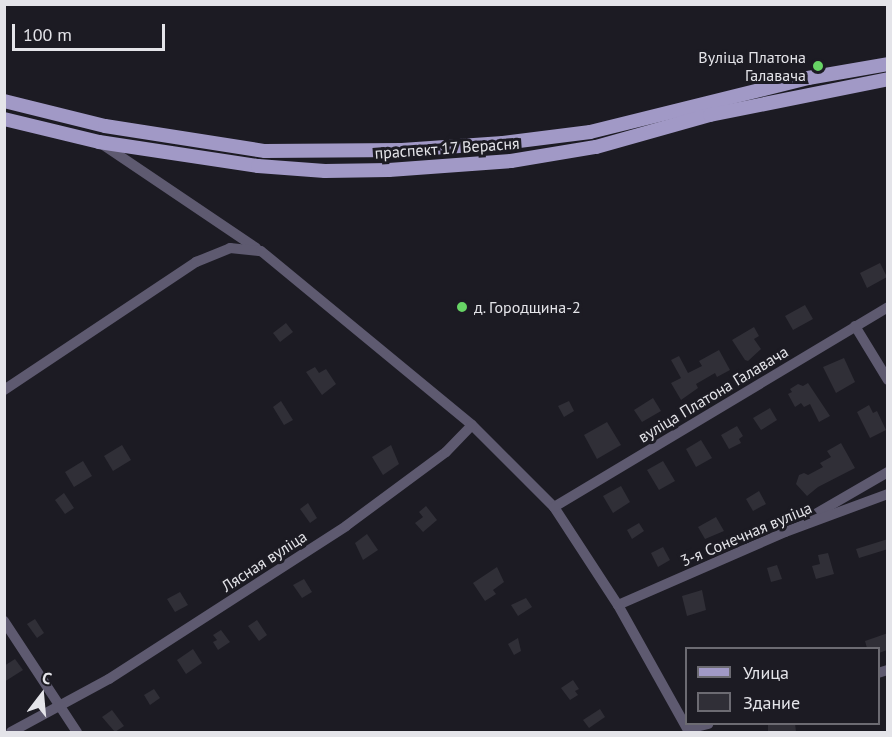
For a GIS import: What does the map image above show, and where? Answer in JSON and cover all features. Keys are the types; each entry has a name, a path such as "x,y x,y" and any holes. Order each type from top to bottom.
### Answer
{"main road":[{"name":"праспект 17 Верасня","path":"4,101 105,126 265,151 402,150 502,143 590,132 808,78 888,64"},
{"name":"праспект 17 Верасня","path":"4,119 99,142 258,166 325,171 511,161 596,147 710,115 888,79"}],"street":[{"path":"99,142 261,251 472,425 554,507 618,605 685,724"},
{"path":"4,390 196,262 230,248 261,251"},
{"name":"вуліца Платона Галавача","path":"554,507 888,308"},
{"path":"855,326 888,380"},
{"name":"Лясная вуліца","path":"11,732 61,708 110,680 354,520 446,452 472,425"},
{"path":"785,531 888,472"},
{"name":"3-я Сонечная вуліца","path":"618,605 785,531 888,494"},
{"path":"4,621 76,732"},
{"path":"689,731 703,725"}],"building":[{"path":"880,263 887,277 867,288 860,273"},
{"path":"805,305 813,319 793,330 785,316"},
{"path":"286,323 293,332 280,342 273,333"},
{"path":"754,327 759,336 754,339 761,349 748,361 732,340"},
{"path":"719,350 730,370 717,377 715,373 696,384 698,388 681,400 671,383 681,378 671,360 679,356 688,373 702,366 699,361"},
{"path":"844,358 855,382 836,393 823,367"},
{"path":"315,367 319,373 326,369 336,384 322,395 306,372"},
{"path":"808,383 830,416 819,422 810,404 804,407 801,403 795,407 788,394 792,392 790,389 798,384 803,386"},
{"path":"653,398 661,411 642,422 634,410"},
{"path":"281,401 293,420 284,425 273,407"},
{"path":"569,401 574,411 564,417 558,406"},
{"path":"869,405 873,413 877,411 886,430 870,438 857,412"},
{"path":"770,408 777,420 761,430 753,418"},
{"path":"607,422 621,445 597,459 584,435"},
{"path":"737,426 743,436 739,439 741,443 729,449 721,435"},
{"path":"701,440 712,458 696,467 686,449"},
{"path":"841,443 855,468 818,487 807,496 796,484 799,475 804,473 808,475 823,467 820,463 831,457 827,451"},
{"path":"122,445 131,460 113,471 104,456"},
{"path":"391,445 399,464 383,475 372,457"},
{"path":"83,461 92,476 74,487 65,472"},
{"path":"663,461 675,481 659,490 647,470"},
{"path":"621,486 630,502 613,513 603,496"},
{"path":"759,491 766,504 753,511 746,499"},
{"path":"64,493 74,508 65,514 55,500"},
{"path":"308,503 317,518 310,523 300,509"},
{"path":"426,506 437,520 423,532 415,523 423,517 419,512"},
{"path":"716,517 724,531 705,539 698,527"},
{"path":"639,523 644,531 632,539 627,530"},
{"path":"367,534 378,550 363,560 355,543"},
{"path":"888,539 888,549 859,558 856,549"},
{"path":"663,547 670,560 658,567 651,553"},
{"path":"828,553 834,574 816,579 812,566 820,564 818,555"},
{"path":"777,565 782,579 771,582 767,568"},
{"path":"497,567 504,582 493,590 496,594 485,601 473,583"},
{"path":"304,579 312,592 302,598 293,585"},
{"path":"702,590 706,610 687,616 682,596"},
{"path":"180,592 188,605 175,612 167,599"},
{"path":"526,598 532,607 518,616 511,605"},
{"path":"35,619 44,633 37,638 27,624"},
{"path":"257,620 267,635 259,641 248,626"},
{"path":"221,630 230,642 218,650 213,642 217,640 213,635"},
{"path":"888,633 887,650 880,653 880,647 867,647 865,641"},
{"path":"518,638 521,651 514,655 508,644"},
{"path":"193,649 202,663 186,674 177,660"},
{"path":"15,659 23,670 4,682 4,666"},
{"path":"573,680 579,689 575,691 578,695 570,700 561,688"},
{"path":"154,689 160,698 150,705 144,695"},
{"path":"600,709 605,717 589,728 583,720"},
{"path":"112,710 124,726 115,732 102,717"},
{"path":"768,725 795,725 796,732 768,732"}],"place":[{"name":"Вуліца Платона Галавача","path":"818,66"},
{"name":"д. Городщина-2","path":"462,307"}]}
